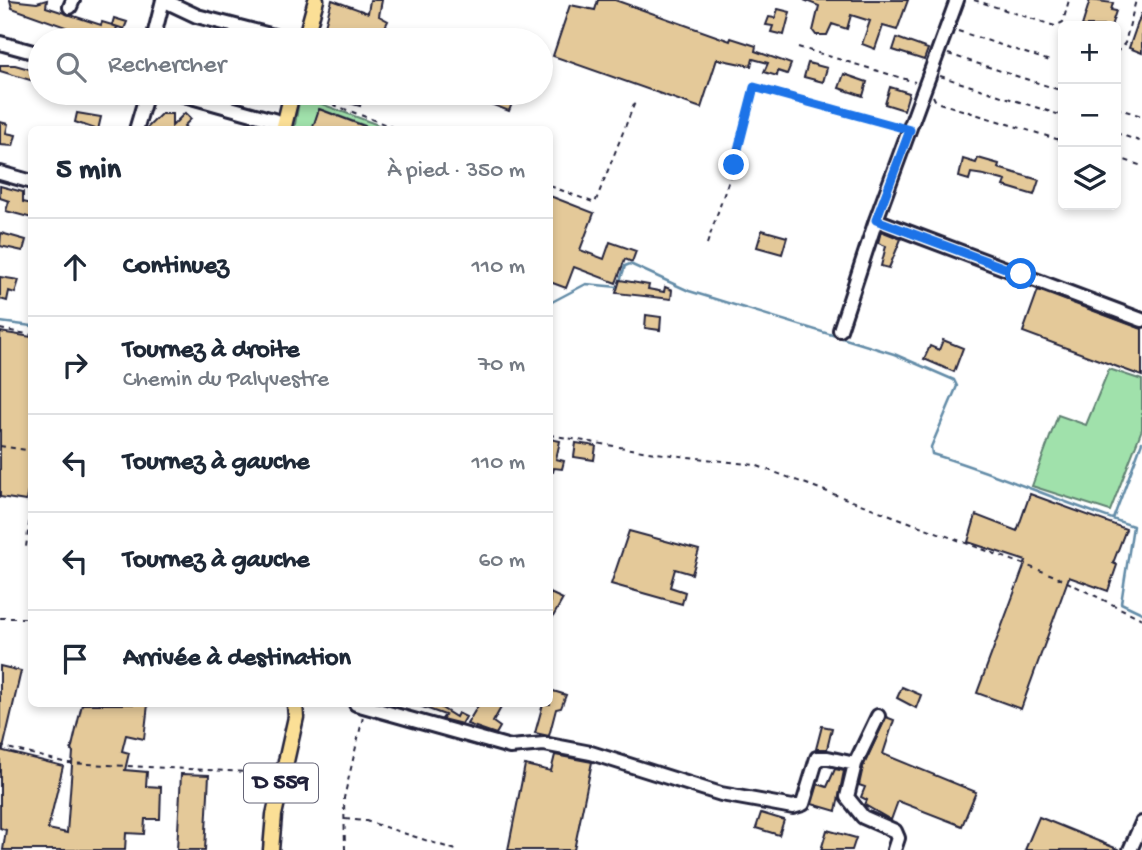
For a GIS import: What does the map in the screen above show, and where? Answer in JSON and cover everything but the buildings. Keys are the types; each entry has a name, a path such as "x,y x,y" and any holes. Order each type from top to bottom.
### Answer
{"main road":[{"path":"308,28 316,0"},
{"path":"284,126 289,105"},
{"name":"D 559","path":"271,850 274,816 296,710"}],"street":[{"path":"156,28 163,0 197,16 243,28"},
{"path":"840,330 876,220 910,130 931,87 957,0"},
{"path":"0,43 28,51"},
{"path":"137,126 143,105"},
{"path":"216,105 284,126"},
{"path":"0,173 28,181"},
{"path":"876,220 1142,320"},
{"path":"368,707 510,747 544,744 591,753 721,794 793,807 803,804 817,758 855,764"},
{"path":"878,716 855,764 847,797 863,817 895,831 898,838 894,850"},
{"path":"1130,850 1142,823"}],"path":[{"path":"974,0 1055,26 1063,22 1069,0"},
{"path":"1121,47 1125,43 1136,0"},
{"path":"957,26 956,30 1053,62"},
{"path":"798,47 931,87"},
{"path":"947,54 1058,89"},
{"path":"931,87 939,76 1058,114"},
{"path":"707,244 734,165 754,87 910,130"},
{"path":"931,87 936,102 1058,140"},
{"path":"553,187 595,203 635,102"},
{"path":"332,105 389,126"},
{"path":"1121,110 1142,117"},
{"path":"1121,135 1142,142"},
{"path":"1121,160 1142,166"},
{"path":"0,329 28,334"},
{"path":"553,436 648,452 755,465 1055,576 1142,619"},
{"path":"0,446 28,450"},
{"path":"28,532 28,549"},
{"path":"0,618 28,618"},
{"path":"345,850 344,820 348,775 361,707"},
{"path":"0,746 68,763 283,774"},
{"path":"344,820 354,818 366,821 456,850"}],"green space":[{"path":"298,105 324,105 381,126 366,126 320,109 313,126 295,126"},
{"path":"1109,369 1142,380 1142,429 1110,511 1032,486 1058,415 1086,425"}],"waterway":[{"path":"553,301 586,284 618,287 625,266 630,264 689,291 894,354 954,380 957,386 931,447 932,454 1133,526 1121,603 1142,613"},
{"path":"0,322 28,326"},
{"path":"1113,519 1142,442"}],"route":[{"path":"734,165 754,87 910,130 876,220 1021,274"}]}
